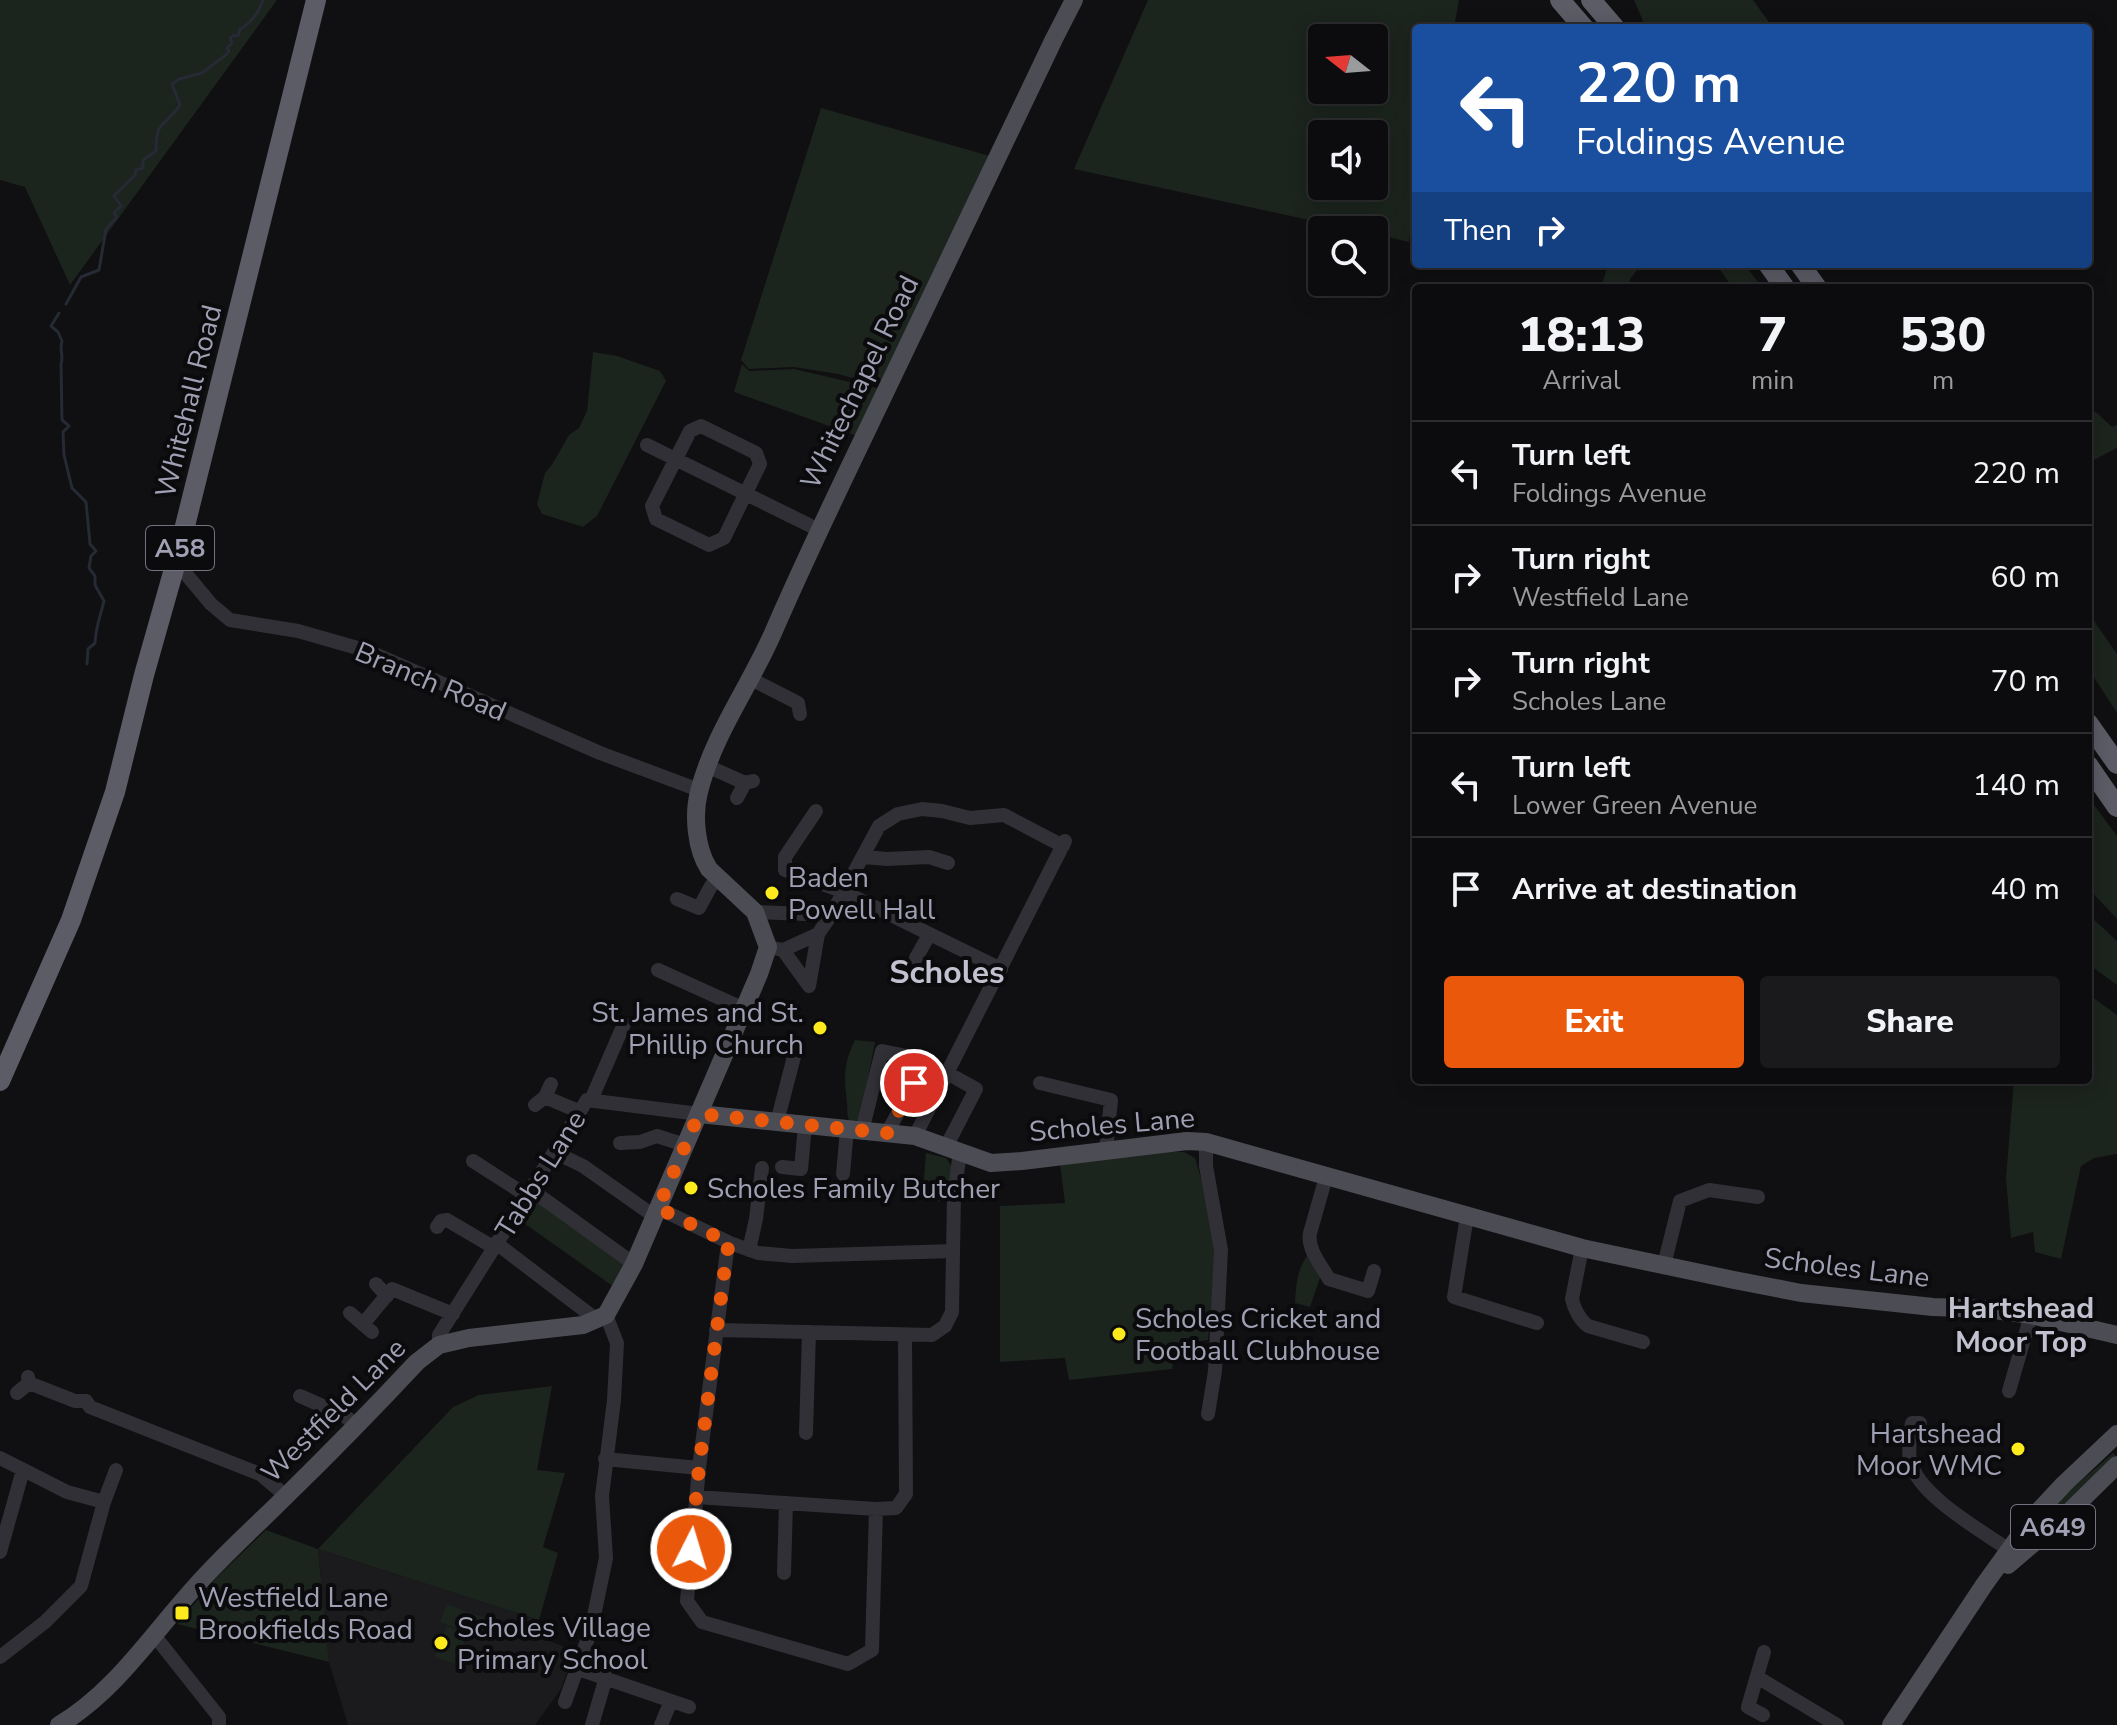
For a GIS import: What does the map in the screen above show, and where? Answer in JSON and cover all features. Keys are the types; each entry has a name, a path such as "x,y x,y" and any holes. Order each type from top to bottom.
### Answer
{"highway":[{"name":"Whitehall Road","path":"0,1081 71,920 115,792 176,562 316,0"},
{"path":"1560,0 1581,24"},
{"path":"1591,0 1612,24"},
{"path":"2092,729 2117,764"},
{"path":"2092,771 2117,807"}],"main road":[{"name":"Whitechapel Road","path":"755,912 709,869 701,853 697,800 707,766 765,653 819,530 1074,0"},
{"path":"602,1317 634,1264 744,1009 776,948 755,912"},
{"name":"Scholes Lane","path":"699,1114 915,1136 991,1163 1187,1141 1206,1142 1582,1248 1801,1293 1933,1307 1987,1309 2031,1315 2117,1335"},
{"name":"Westfield Lane","path":"59,1725 117,1677 195,1587 417,1362 439,1345 469,1338 583,1325 602,1317"},
{"name":"A649","path":"2014,1553 2033,1517 2117,1434"},
{"path":"2071,1477 2106,1452 2117,1448"},
{"name":"A649","path":"1891,1725 1984,1585 2014,1553 2064,1517 2117,1465"}],"street":[{"path":"701,426 756,453 760,464 746,494 724,538 709,545 656,519 652,506 690,431 701,426"},
{"path":"647,445 819,530"},
{"name":"Branch Road","path":"176,562 211,604 230,620 298,631 368,651 600,753 699,790"},
{"path":"751,679 798,703 800,714"},
{"path":"707,766 749,782 737,798"},
{"path":"818,934 776,948 809,986 818,934 879,826 898,814 922,809 970,818 1004,815 1064,844 915,1136"},
{"path":"816,811 785,857 785,870 844,892 1001,969"},
{"path":"864,857 929,857 948,863"},
{"path":"677,899 696,915 711,886 719,879"},
{"path":"755,912 831,915"},
{"path":"916,958 929,935"},
{"path":"657,970 744,1009"},
{"path":"591,1100 624,1024"},
{"path":"777,1122 796,1049"},
{"path":"843,1174 854,1130 882,1051 927,1060 887,1133"},
{"path":"716,1330 932,1335 945,1326 952,1312 953,1150 976,1089 947,1073"},
{"path":"1040,1083 1111,1100 1106,1150"},
{"path":"544,1096 578,1111"},
{"name":"Tabbs Lane","path":"439,1345 439,1335 587,1100 699,1114"},
{"path":"782,1167 801,1169 805,1125"},
{"path":"620,1143 640,1142 657,1136 685,1145"},
{"path":"1206,1142 1206,1166 1221,1250 1215,1371 1208,1414"},
{"path":"554,1152 583,1166 656,1212 758,1253 792,1256 953,1251"},
{"path":"473,1161 528,1192 634,1264"},
{"path":"749,1250 762,1168"},
{"path":"1326,1177 1309,1240 1329,1279 1368,1298 1374,1271"},
{"path":"1664,1265 1680,1201 1709,1190 1758,1197"},
{"path":"743,1202 758,1208"},
{"path":"1467,1216 1454,1297 1537,1323"},
{"path":"448,1219 494,1245 602,1317 617,1343 614,1400 602,1496 606,1558 591,1630 565,1702"},
{"path":"730,1243 699,1468 687,1601 702,1622 848,1664 872,1650 876,1509"},
{"path":"1582,1248 1572,1299 1583,1322 1643,1342"},
{"path":"376,1284 387,1296"},
{"path":"350,1313 367,1328 392,1289 453,1314"},
{"path":"2009,1391 2031,1315"},
{"path":"806,1433 809,1332"},
{"path":"696,1497 896,1508 906,1494 905,1335"},
{"path":"25,1384 75,1401 86,1401 90,1407 260,1474 286,1496"},
{"path":"300,1396 343,1415 357,1425"},
{"path":"1920,1423 1912,1423 1910,1440 1910,1460 1916,1476 1936,1499 2014,1553"},
{"path":"0,1458 67,1492 104,1502"},
{"path":"605,1459 699,1468"},
{"path":"0,1552 23,1470"},
{"path":"0,1657 45,1622 81,1586 116,1470"},
{"path":"784,1573 786,1503"},
{"path":"154,1635 219,1717 219,1725"},
{"path":"1763,1715 1744,1707 1764,1652"},
{"path":"578,1669 689,1707"},
{"path":"592,1725 606,1677"},
{"path":"1757,1677 1837,1725"},
{"path":"661,1725 671,1701"}],"shaded area":[{"path":"0,0 277,0 70,285 25,187 0,180"},
{"path":"1148,0 1459,0 1455,24 1412,24 1412,227 1409,242 1388,237 1388,216 1308,216 1308,220 1074,169"},
{"path":"1634,0 1753,0 1770,24 1644,24"},
{"path":"821,108 990,156 882,386 838,374 794,367 749,369 741,360"},
{"path":"1607,268 1639,268 1629,284 1602,284"},
{"path":"1719,268 1747,268 1760,284 1730,284"},
{"path":"593,352 617,356 660,371 666,381 597,516 583,527 542,514 537,504 545,473 569,435 579,428 587,411"},
{"path":"742,364 749,371 794,369 880,389 860,437 734,392"},
{"path":"2092,411 2112,427 2117,425 2117,448 2092,461"},
{"path":"2092,618 2117,654 2117,713 2092,674"},
{"path":"2092,802 2117,836 2117,919 2092,892"},
{"path":"2092,918 2117,941 2117,985 2092,967"},
{"path":"2092,997 2117,1015 2117,1154 2094,1158 2081,1166 2061,1259 2035,1252 2033,1232 2011,1238 2006,1178 2014,1084 2092,1084"},
{"path":"855,1040 875,1042 860,1120 850,1122 845,1071"},
{"path":"1166,1151 1184,1152 1195,1158 1208,1204 1214,1262 1208,1340 1176,1344 1172,1369 1069,1380 1065,1358 1000,1362 1000,1206 1065,1203 1060,1164"},
{"path":"926,1153 946,1158 952,1167 949,1201 926,1202"},
{"path":"531,1198 626,1263 614,1287 521,1221"},
{"path":"1307,1256 1320,1278 1310,1307 1295,1303 1299,1273"},
{"path":"552,1386 537,1470 565,1473 543,1547 558,1553 539,1620 318,1549 453,1407 479,1395"},
{"path":"2113,1453 2116,1456 2027,1542 2025,1535"},
{"path":"266,1530 318,1549 329,1662 177,1624 217,1577"},
{"name":"Scholes Village Primary School","path":"318,1549 539,1620 534,1635 575,1651 561,1689 535,1725 348,1725 329,1662"},
{"path":"447,1604 487,1619 480,1637 440,1622"},
{"path":"447,1626 467,1634 456,1664 435,1657"}],"waterway":[{"path":"66,304 81,277 99,270 106,229 117,217 114,213 121,206 114,196 135,175 136,170 143,168 143,160 156,151 159,128 180,105 172,84 202,73 227,54 227,48 232,43 230,38 238,36 263,0"},
{"path":"59,313 51,326 62,341 62,420 69,426 63,432 64,455 72,488 86,502 90,544 96,551 91,556 89,568 104,601 95,643 88,649 87,664"}],"place":[{"name":"Baden Powell Hall","path":"772,893"},
{"name":"St. James and St. Phillip Church","path":"820,1028"},
{"name":"Scholes Family Butcher","path":"691,1188"},
{"name":"Scholes Cricket and Football Clubhouse","path":"1119,1334"},
{"name":"Hartshead Moor WMC","path":"2018,1449"},
{"name":"Westfield Lane Brookfields Road","path":"182,1613"},
{"name":"Scholes Village Primary School","path":"441,1643"}],"district":[{"name":"Scholes","path":"947,972"},
{"name":"Hartshead Moor Top","path":"2021,1325"}],"route":[{"path":"691,1549 730,1243 658,1208 699,1114 887,1133 914,1083"}]}
